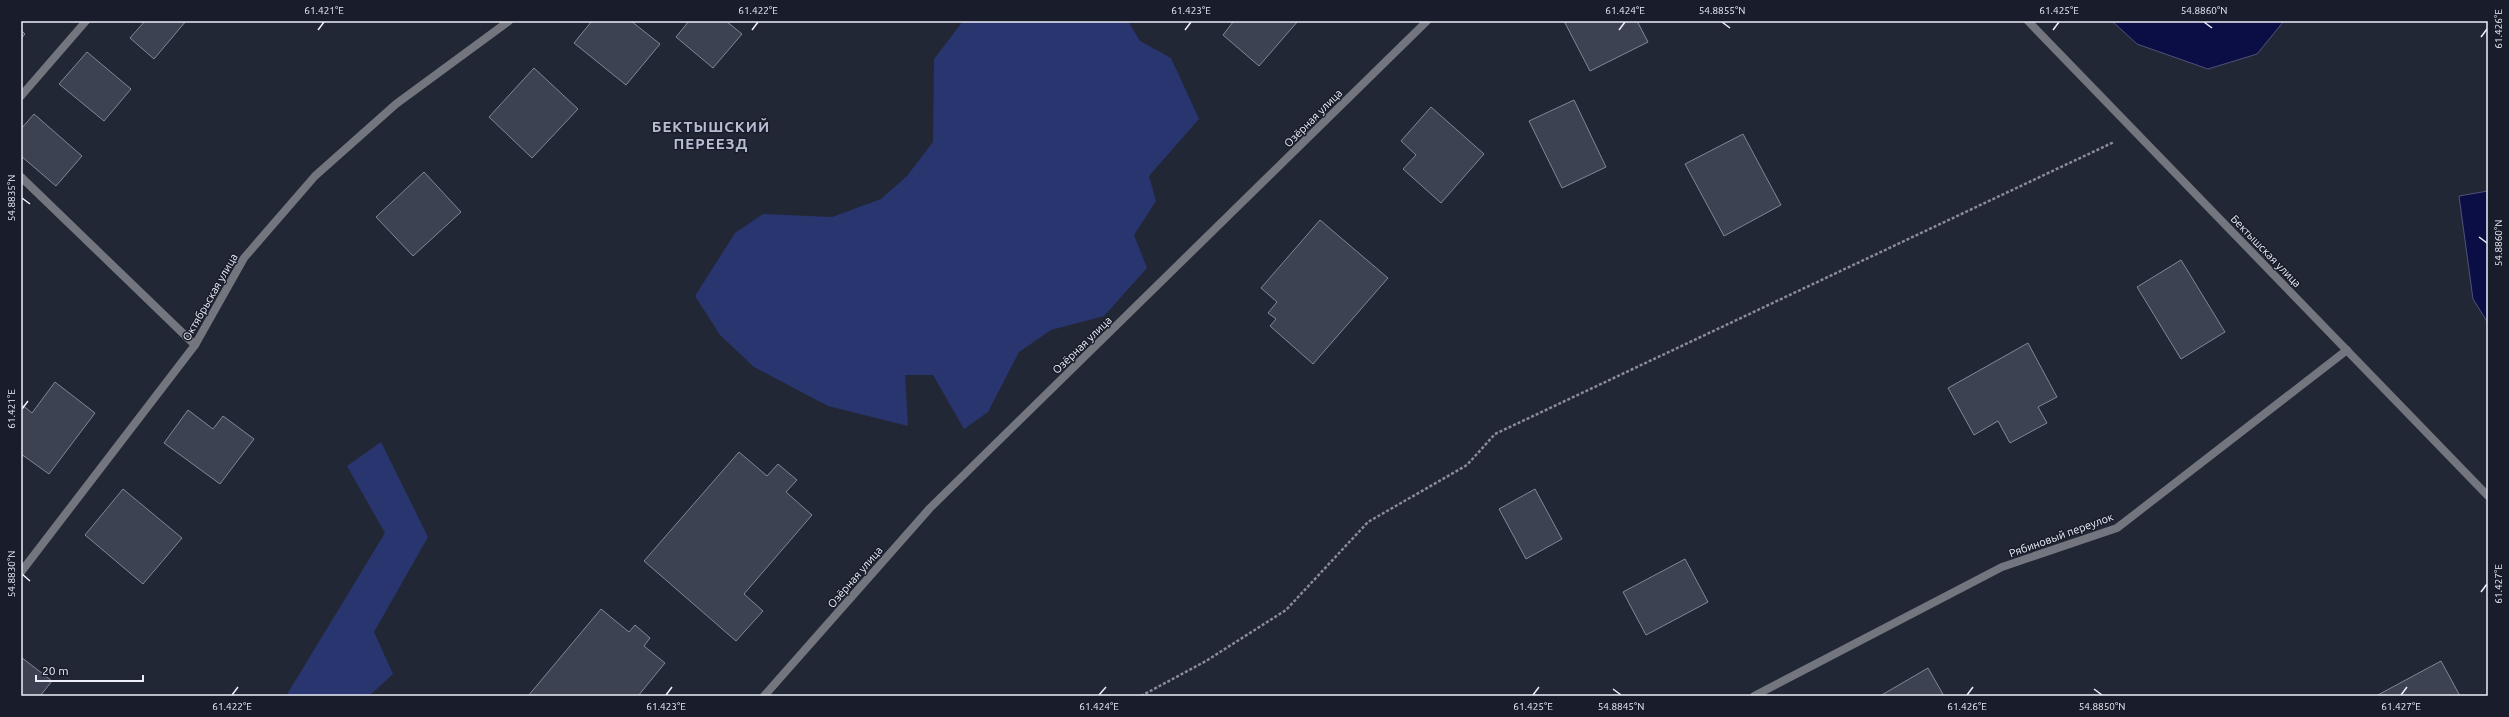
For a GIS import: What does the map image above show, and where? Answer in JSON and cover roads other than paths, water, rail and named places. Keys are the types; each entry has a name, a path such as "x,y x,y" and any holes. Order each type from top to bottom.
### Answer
{"street":[{"path":"21,96 86,21"},
{"name":"Октябрьская улица","path":"21,572 195,345 244,258 314,176 396,104 509,21"},
{"name":"Озёрная улица","path":"764,696 930,508 1426,21"},
{"name":"Бектышская улица","path":"2028,21 2488,496"},
{"path":"21,178 195,345"},
{"name":"Рябиновый переулок","path":"1754,696 2002,567 2117,528 2347,350"}],"district":[{"name":"БЕКТЫШСКИЙ ПЕРЕЕЗД","path":"711,136"}]}
